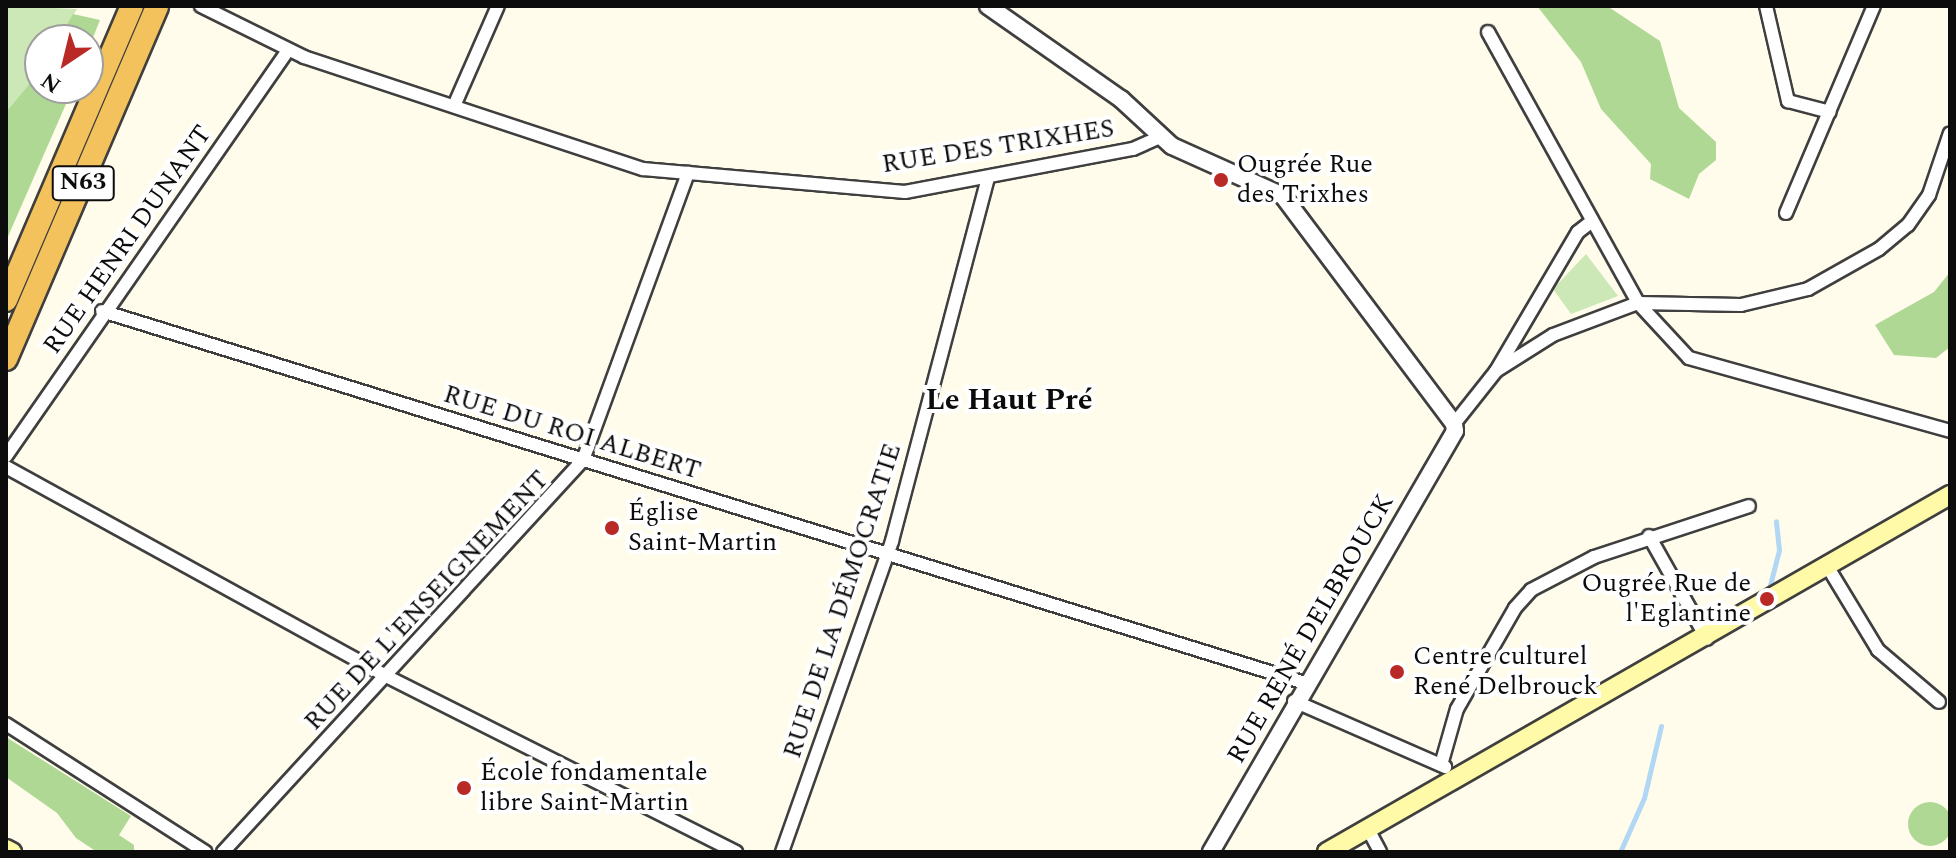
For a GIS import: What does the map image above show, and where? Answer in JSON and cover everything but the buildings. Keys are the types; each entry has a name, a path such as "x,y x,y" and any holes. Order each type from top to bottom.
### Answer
{"highway":[{"name":"N63","path":"6,300 132,6"},
{"name":"N63","path":"6,359 157,6"}],"main road":[{"path":"1327,852 1707,639 1950,495"},
{"path":"6,849 12,852"}],"street":[{"name":"RUE DES TRIXHES","path":"201,6 288,50 629,165 886,192 988,177 1133,149 1160,137"},
{"path":"454,106 498,6"},
{"path":"988,6 1121,99 1160,137 1201,163 1268,185 1283,196 1455,427"},
{"path":"1766,6 1788,101 1830,112"},
{"path":"1786,213 1874,6"},
{"path":"1488,32 1638,303 1689,358 1950,431"},
{"name":"RUE HENRI DUNANT","path":"6,456 102,311 288,50"},
{"path":"1496,371 1553,335 1638,303 1741,305 1808,289 1879,249 1908,225 1929,195 1950,133"},
{"name":"RUE DE L'ENSEIGNEMENT","path":"223,852 583,460 688,173"},
{"name":"RUE DE LA DÉMOCRATIE","path":"782,852 887,555 988,177"},
{"path":"1496,371 1578,232 1592,221"},
{"name":"RUE DU ROI ALBERT","path":"102,311 1305,683"},
{"name":"RUE RENÉ DELBROUCK","path":"1211,852 1294,701 1455,427 1496,371"},
{"path":"6,467 386,676 736,852"},
{"path":"1441,765 1457,709 1521,600 1557,573 1649,536 1749,506"},
{"path":"1649,536 1707,639"},
{"path":"1829,569 1878,650 1939,702"},
{"path":"1294,701 1462,777"},
{"path":"6,724 205,852"},
{"path":"1368,829 1380,852"}],"green space":[{"path":"6,6 77,9 68,24 24,24 24,90 6,112"},
{"path":"1537,6 1607,6 1660,41 1679,108 1716,142 1716,160 1699,174 1689,199 1650,179 1651,164 1601,109 1581,62"},
{"path":"73,14 100,20 98,24 67,24"},
{"path":"24,90 24,104 66,104 6,241 6,112"},
{"path":"1586,254 1618,296 1571,314 1553,289"},
{"path":"1950,272 1950,347 1936,358 1894,355 1875,325 1934,292"},
{"path":"6,737 131,816 119,835 134,845 134,852 97,852 76,838 57,813 6,777"},
{"path":"1930,802 1945,809 1952,824 1945,839 1930,846 1915,839 1908,824 1915,809"}],"waterway":[{"path":"1769,589 1779,550 1776,521"},
{"path":"1620,852 1644,798 1661,726"}],"place":[{"name":"Ougrée Rue des Trixhes","path":"1221,180"},
{"name":"Église Saint-Martin","path":"612,528"},
{"name":"Ougrée Rue de l'Eglantine","path":"1767,599"},
{"name":"Centre culturel René Delbrouck","path":"1397,672"},
{"name":"École fondamentale libre Saint-Martin","path":"464,788"}],"district":[{"name":"Le Haut Pré","path":"1009,400"}]}
